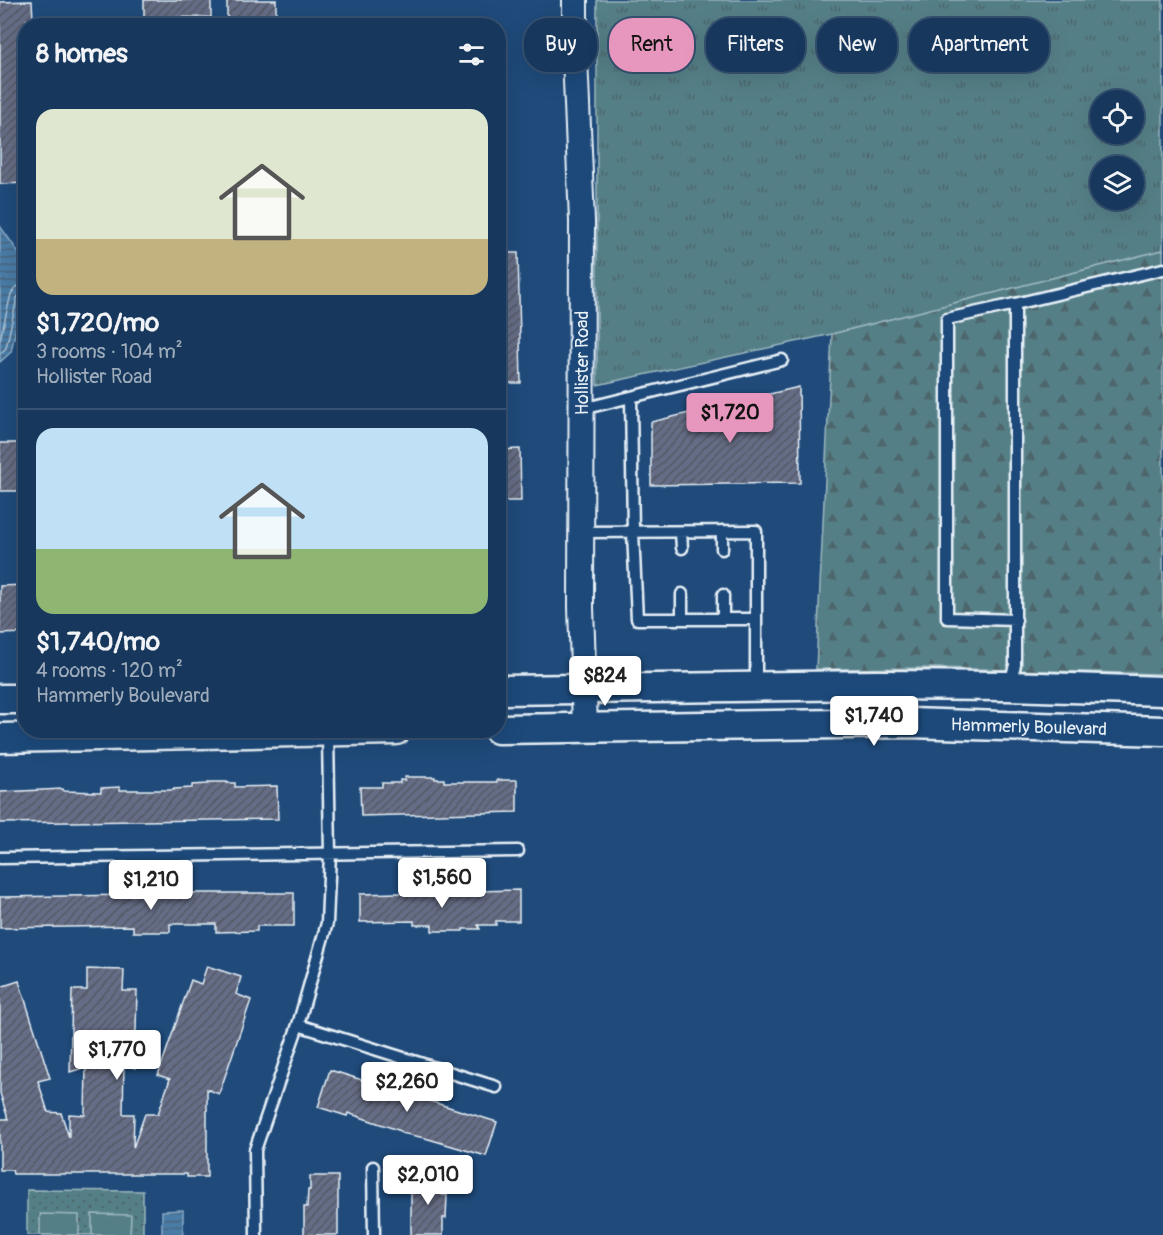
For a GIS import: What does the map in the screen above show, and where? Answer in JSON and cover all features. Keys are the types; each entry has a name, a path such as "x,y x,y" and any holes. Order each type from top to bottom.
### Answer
{"main road":[{"path":"506,690 878,685 1163,691"},
{"path":"0,699 18,699"},
{"name":"Hammerly Boulevard","path":"506,729 910,723 1163,731"},
{"path":"0,738 18,737"}],"street":[{"name":"Hollister Road","path":"575,0 575,57 582,221 581,606 585,727"}],"lane":[{"path":"1016,620 947,618 947,319 1163,269"},
{"path":"1008,686 1015,665 1016,620 1015,304"},
{"path":"582,410 783,360"},
{"path":"631,398 637,619 756,619"},
{"path":"722,531 723,549"},
{"path":"581,532 756,531 756,686"},
{"path":"681,532 682,548"},
{"path":"682,594 682,618"},
{"path":"723,595 723,619"},
{"path":"256,1235 255,1150 297,1025 327,923 330,854 328,738"},
{"path":"0,858 518,851"},
{"path":"297,1025 495,1087"},
{"path":"373,1167 374,1235"}],"green space":[{"path":"597,0 1163,0 1163,250 832,334 597,385"},
{"path":"1163,250 1163,674 936,668 816,669 832,334"},
{"path":"27,1190 143,1191 143,1235 27,1235"},
{"path":"40,1214 79,1215 79,1235 40,1235"},
{"path":"92,1214 131,1215 130,1235 92,1235"}],"water":[{"path":"0,226 18,252 18,319 11,352 0,362"},
{"path":"183,1210 183,1235 162,1235 162,1211"}],"building":[{"path":"144,0 211,0 211,17 144,18"},
{"path":"227,0 276,0 276,18 227,18"},
{"path":"32,1 33,18 18,18 18,183 0,184 0,2"},
{"path":"506,253 518,253 521,383 506,383"},
{"path":"799,387 800,483 651,485 651,422"},
{"path":"0,443 18,443 18,491 0,491"},
{"path":"520,449 521,501 506,501 506,450"},
{"path":"18,585 18,633 0,634 0,586"},
{"path":"405,777 435,777 435,779 444,779 444,782 517,780 517,812 361,816 360,787 382,787 382,783 400,783 400,780 405,780"},
{"path":"208,782 235,783 235,787 277,786 278,819 0,823 0,792 63,789 63,791 101,792 101,788 120,787 120,790 174,790 192,788 192,785 208,784"},
{"path":"519,890 519,921 496,921 496,925 478,925 480,929 432,931 432,925 414,925 414,921 360,922 360,894"},
{"path":"133,893 294,893 294,926 257,926 257,931 216,932 216,924 170,924 170,932 133,932 133,926 0,928 0,897 133,895"},
{"path":"207,966 241,977 236,994 251,1000 219,1094 207,1089 207,1177 187,1177 187,1174 13,1174 12,1170 0,1170 0,1119 8,1119 0,1093 0,987 19,981 50,1078 38,1081 48,1112 61,1113 69,1137 69,1114 85,1115 86,1067 70,1072 72,990 87,990 87,969 124,970 123,991 137,991 135,1068 124,1064 123,1114 134,1114 133,1148 145,1114 158,1114 170,1079 158,1075 191,980 201,984"},
{"path":"330,1070 497,1122 486,1156 401,1133 401,1131 348,1113 347,1116 318,1107"},
{"path":"310,1176 338,1176 338,1235 304,1235 304,1207 307,1207"},
{"path":"411,1177 442,1177 442,1195 447,1195 443,1235 411,1235"}]}
